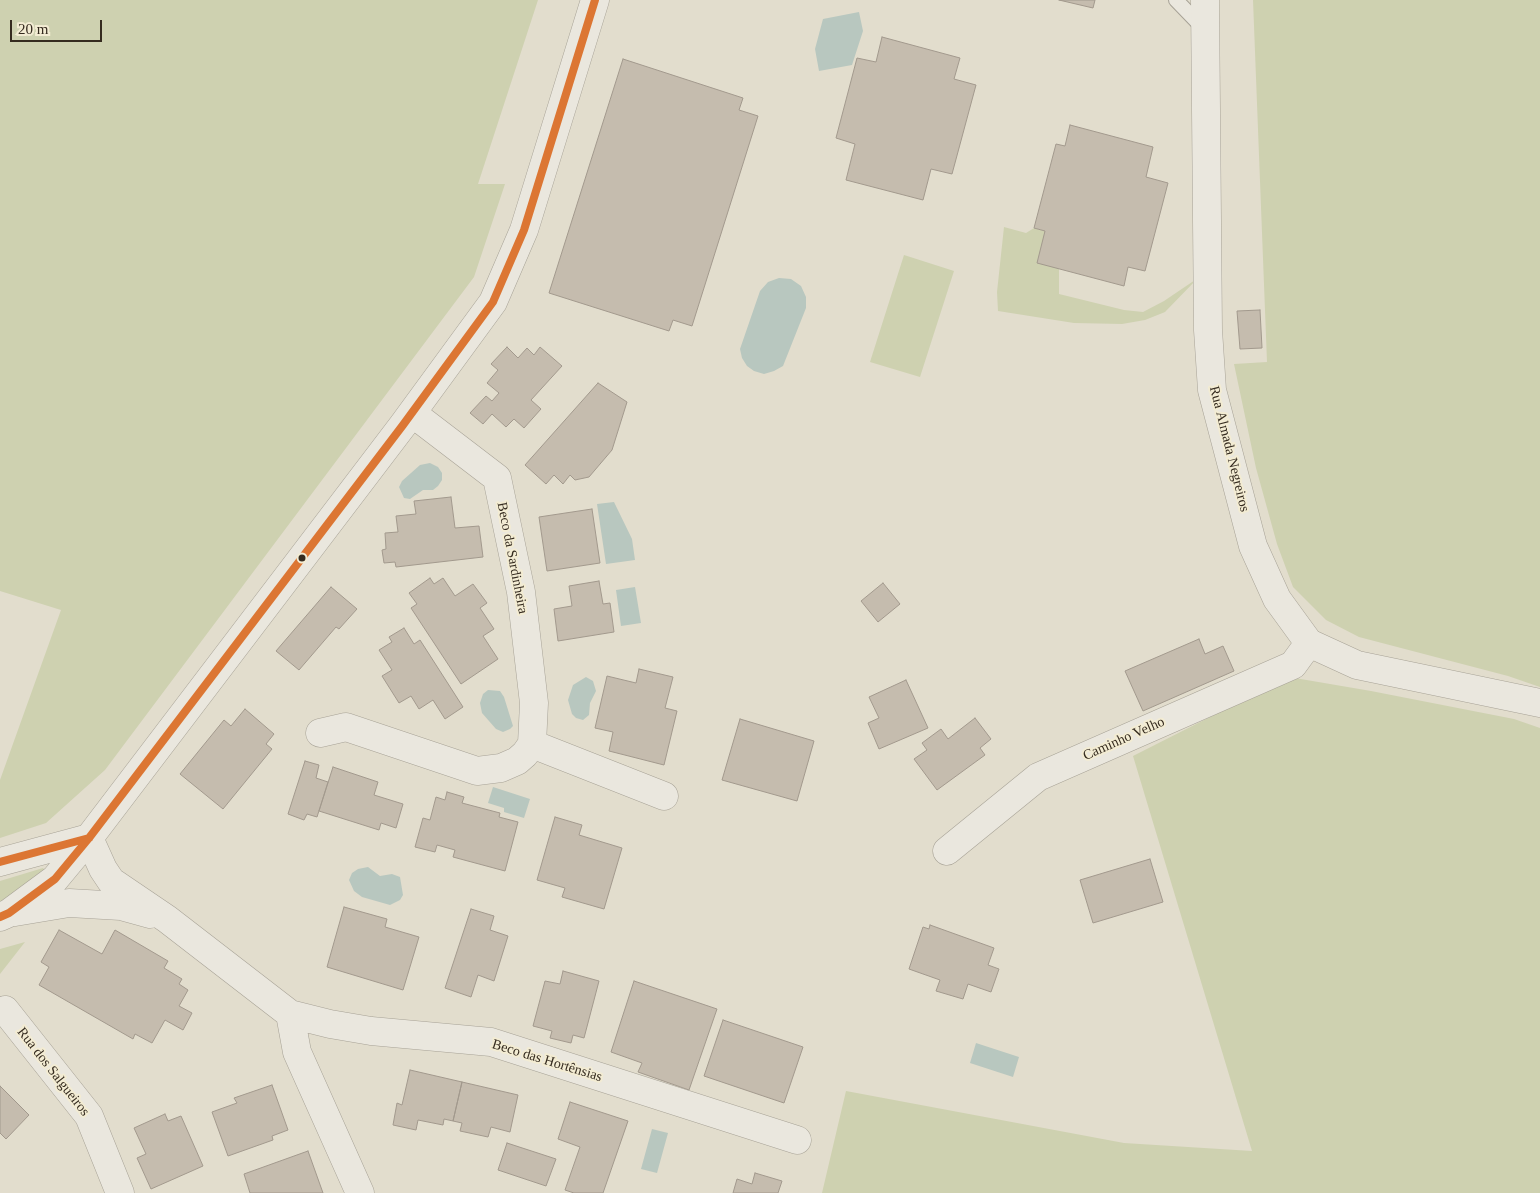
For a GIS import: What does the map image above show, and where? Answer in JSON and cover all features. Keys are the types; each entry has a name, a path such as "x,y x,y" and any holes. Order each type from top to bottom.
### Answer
{"street":[{"path":"5,915 55,879 90,838 412,414 493,302 524,230 595,0"},
{"name":"Rua Almada Negreiros","path":"1206,0 1208,330 1212,390 1252,546 1277,599 1310,643 1357,665 1540,703"},
{"name":"Beco da Sardinheira","path":"412,414 497,478 521,592 534,703 532,744"},
{"name":"Caminho Velho","path":"947,851 1038,777 1293,665 1310,643"},
{"path":"320,733 346,727 477,771 501,768 517,761 532,744 664,796"},
{"path":"0,862 90,838"},
{"name":"Beco das Hortênsias","path":"90,838 103,870 111,880 167,919 290,1014 330,1024 371,1031 491,1042 797,1140"},
{"path":"5,915 69,903 121,906 167,919"},
{"name":"Rua dos Salgueiros","path":"5,1010 89,1116 120,1193"},
{"path":"290,1014 297,1052 360,1193"}],"lane":[{"path":"1176,0 1206,31"}],"green space":[{"path":"0,0 538,0 478,184 505,184 474,277 105,770 46,823 0,838 0,780 61,610 0,591"},
{"path":"1253,0 1540,0 1540,687 1508,676 1359,637 1326,620 1293,587 1277,544 1256,468 1234,364 1267,362"},
{"path":"1004,227 1026,233 1034,228 1045,231 1059,269 1059,294 1124,310 1143,312 1164,301 1198,278 1165,312 1145,320 1122,324 1074,323 998,311 997,292"},
{"path":"904,255 954,271 920,377 870,362"},
{"path":"1289,677 1514,719 1540,728 1540,1193 822,1193 846,1091 1124,1143 1252,1151 1133,756"},
{"path":"43,868 46,872 0,906 0,881"},
{"path":"25,942 0,974 0,949"}],"shaded area":[{"path":"859,12 863,31 852,65 819,71 815,49 823,19"},
{"path":"779,278 791,279 801,286 806,297 806,308 783,366 764,374 754,371 747,366 742,358 740,349 760,291 768,282"},
{"path":"430,463 438,467 442,473 442,480 438,486 433,490 423,490 410,499 404,498 399,487 402,481 420,465"},
{"path":"614,502 632,539 635,560 606,564 597,504"},
{"path":"635,587 641,623 621,626 616,590"},
{"path":"586,677 593,681 596,691 590,703 589,715 583,720 576,718 572,714 568,700 573,685"},
{"path":"488,690 500,691 504,697 513,726 510,729 503,732 496,729 482,713 480,703 483,694"},
{"path":"493,787 530,799 524,818 504,812 504,808 488,803"},
{"path":"368,867 380,876 392,874 400,877 403,895 400,900 390,905 362,897 354,891 349,880 352,873 358,869"},
{"path":"976,1043 1019,1057 1013,1077 970,1063"},
{"path":"652,1129 668,1133 657,1173 641,1169"}],"building":[{"path":"1059,0 1095,0 1093,8"},
{"path":"882,37 960,58 954,79 976,85 952,174 931,169 923,200 846,180 855,144 836,138 857,58 876,62"},
{"path":"623,59 743,98 739,110 758,116 692,326 673,320 669,331 549,293"},
{"path":"1070,125 1153,147 1146,177 1168,183 1145,271 1128,267 1124,286 1037,263 1045,231 1034,228 1056,144 1065,146"},
{"path":"1260,310 1262,348 1240,349 1237,311"},
{"path":"507,347 518,358 527,348 534,355 540,347 562,366 531,400 541,409 524,428 514,419 506,427 492,414 483,424 470,413 486,396 492,401 499,393 487,383 498,370 491,364"},
{"path":"598,383 627,402 612,450 589,477 575,480 570,475 563,484 554,475 546,484 525,465"},
{"path":"451,497 455,528 479,526 483,557 396,567 395,562 384,563 382,550 386,549 385,533 398,532 396,516 416,514 414,501"},
{"path":"592,509 600,563 547,571 539,517"},
{"path":"430,578 434,584 443,578 455,596 473,584 487,603 480,608 494,629 483,636 498,659 461,684 411,608 417,604 409,593"},
{"path":"599,581 603,604 610,603 614,632 558,641 554,609 572,606 569,586"},
{"path":"883,583 900,604 878,622 861,601"},
{"path":"331,587 357,609 339,629 336,627 299,670 276,651"},
{"path":"404,628 414,644 420,640 463,707 445,719 433,700 419,709 411,696 399,703 382,676 392,670 379,650 392,642 389,637"},
{"path":"1199,639 1205,654 1223,646 1234,671 1143,711 1125,671"},
{"path":"639,669 673,677 665,708 677,711 664,765 609,751 613,732 595,728 607,676 636,683"},
{"path":"906,680 928,728 879,749 868,723 879,718 869,697"},
{"path":"245,709 274,734 266,744 272,749 223,809 180,774 224,720 231,726"},
{"path":"975,718 991,739 980,748 985,755 937,790 914,759 927,750 922,743 941,729 948,739"},
{"path":"740,719 814,741 797,801 722,780"},
{"path":"305,761 319,765 316,778 328,782 317,817 307,814 304,820 288,814"},
{"path":"333,767 378,782 374,795 403,804 396,828 381,823 379,830 319,811"},
{"path":"447,792 464,797 462,803 500,813 499,817 518,822 505,871 453,857 455,850 437,845 435,852 415,847 423,818 430,820 436,797 445,800"},
{"path":"555,817 582,825 579,835 622,848 604,909 562,897 565,888 537,880"},
{"path":"1150,859 1163,902 1093,923 1080,880"},
{"path":"344,907 387,919 385,927 419,937 403,990 327,967"},
{"path":"471,909 494,916 490,930 508,936 494,981 478,975 471,997 445,988"},
{"path":"930,925 994,948 988,965 999,969 991,992 968,984 963,999 936,991 940,980 909,969 923,927 929,929"},
{"path":"59,930 102,954 115,930 168,961 164,968 182,979 179,984 188,990 179,1006 192,1013 183,1030 165,1020 152,1043 135,1034 133,1039 39,985 49,967 41,962"},
{"path":"563,971 599,981 584,1038 573,1035 571,1043 550,1038 552,1031 533,1026 545,981 560,984"},
{"path":"634,981 717,1009 689,1090 638,1072 642,1063 611,1052"},
{"path":"723,1020 803,1047 784,1103 704,1076"},
{"path":"410,1070 462,1082 453,1121 444,1119 443,1125 418,1120 416,1130 393,1125 397,1103 402,1105"},
{"path":"462,1082 518,1095 510,1132 491,1127 488,1137 460,1131 462,1123 453,1121"},
{"path":"272,1085 288,1130 272,1136 273,1140 228,1156 212,1112 237,1103 234,1098"},
{"path":"0,1086 29,1115 6,1139 0,1133"},
{"path":"570,1102 628,1121 603,1193 574,1193 565,1190 580,1147 558,1139"},
{"path":"165,1114 168,1121 181,1116 203,1166 151,1189 137,1158 146,1154 134,1128"},
{"path":"507,1143 556,1159 546,1186 498,1170"},
{"path":"308,1151 323,1193 250,1193 244,1174"},
{"path":"755,1173 782,1181 778,1193 733,1193 737,1179 752,1184"}],"transit line":[{"path":"0,917 9,913 55,879 89,838 403,425 493,302 524,230 595,0"},
{"path":"0,862 89,838"}]}
